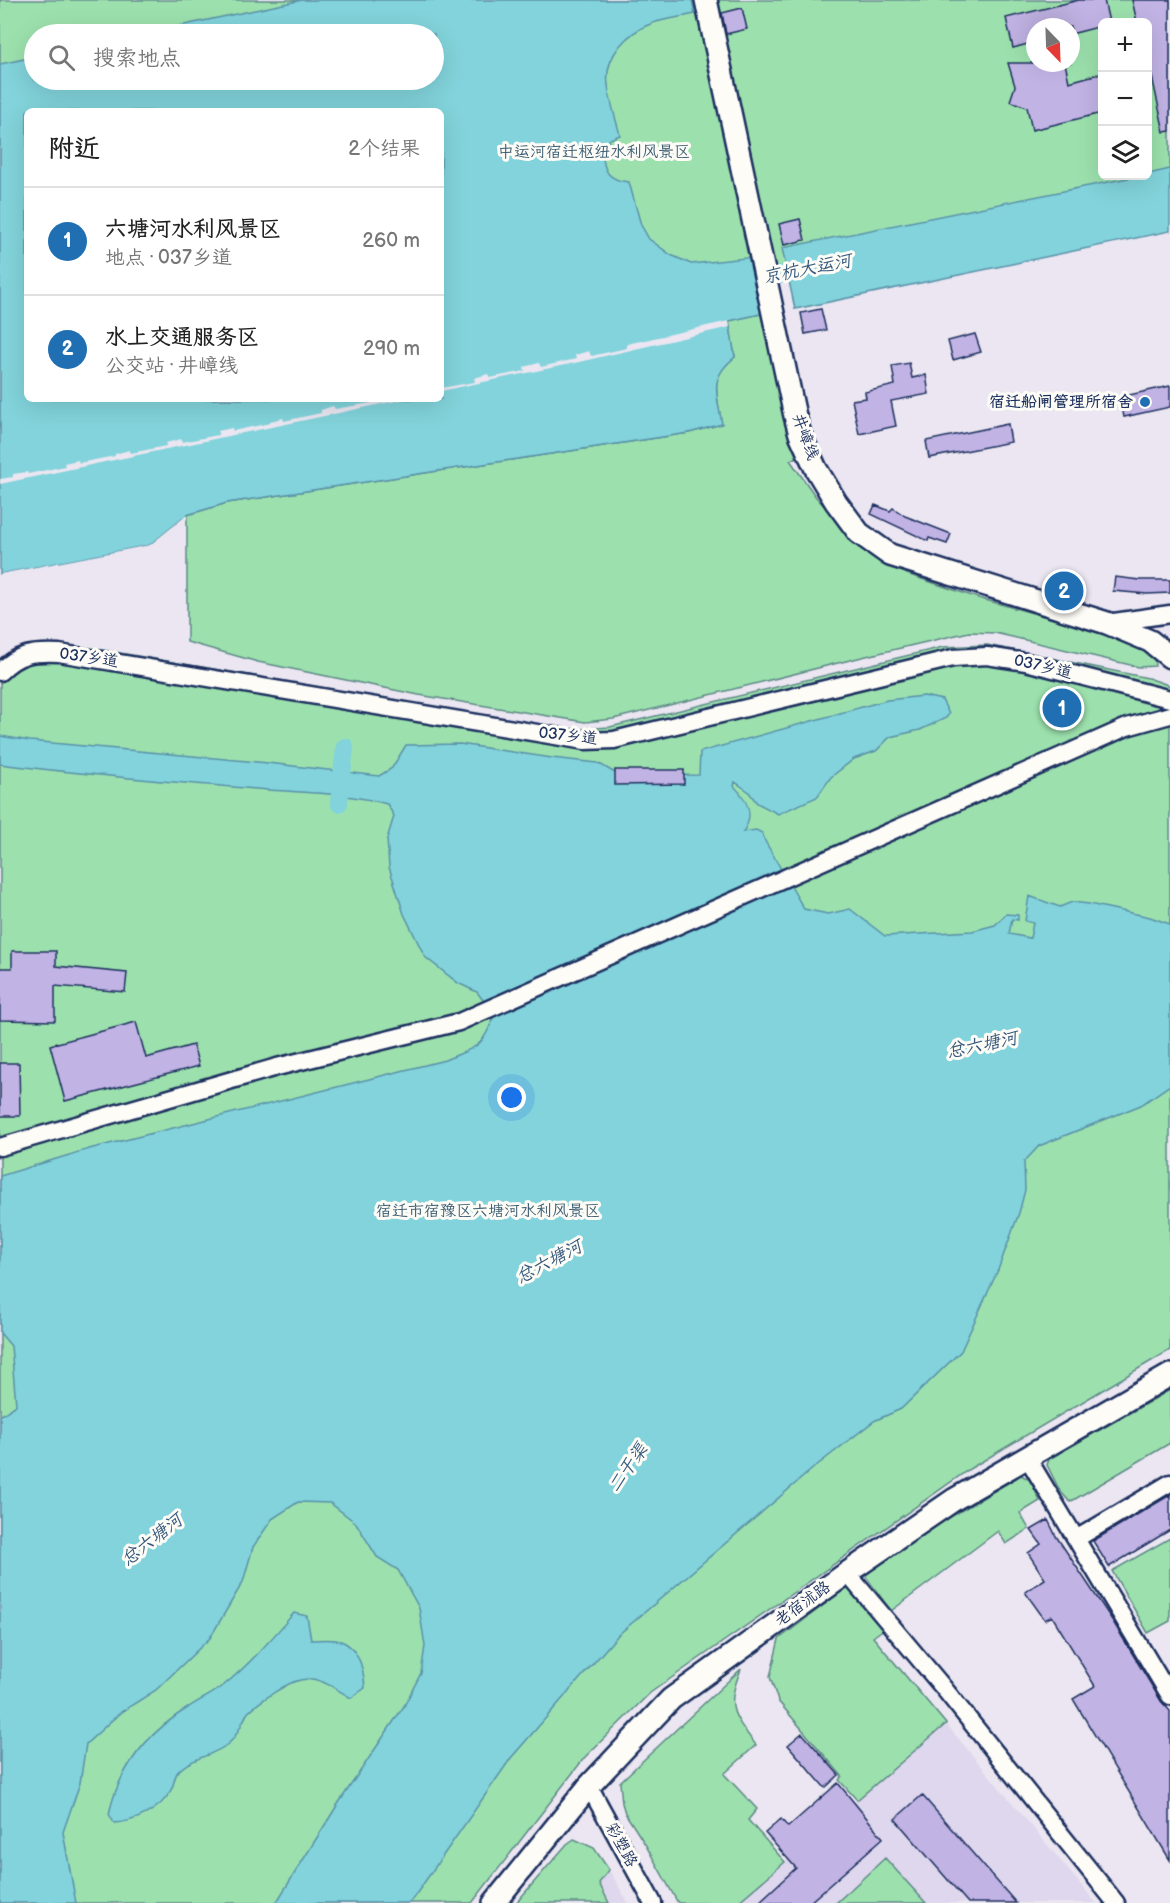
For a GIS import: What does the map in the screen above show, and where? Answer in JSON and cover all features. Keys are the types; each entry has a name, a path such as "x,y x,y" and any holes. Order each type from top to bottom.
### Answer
{"main road":[{"name":"井嶂线","path":"706,0 800,434 816,469 836,502 859,533 890,555 1107,623 1150,641 1170,657"},
{"name":"老宿沭路","path":"494,1903 589,1786 671,1700 847,1573 955,1499 1170,1375"}],"street":[{"path":"1107,623 1170,614"},
{"name":"037乡道","path":"0,672 13,660 29,653 58,653 585,741 614,740 953,658 987,656 1026,662 1170,699"},
{"path":"0,1147 277,1067 459,1022 1127,727 1170,716"},
{"path":"1027,1457 1170,1696"},
{"path":"1076,1539 1170,1483"},
{"path":"847,1573 942,1686 1116,1903"},
{"name":"彩塑路","path":"589,1786 653,1903"}],"shaded area":[{"path":"946,1724 1096,1903 737,1903"},
{"path":"609,1870 628,1903 584,1903"}],"green space":[{"name":"中运河宿迁枢纽水利风景区","path":"0,0 1170,0 1170,190 444,338 444,108 24,108 24,402 0,429"},
{"path":"765,313 797,457 790,460 816,497 843,527 881,559 907,574 978,598 1138,644 1154,657 1155,666 1139,667 995,633 969,632 613,719 585,722 419,695 258,662 187,642 187,515 227,503 689,433 721,424 717,380 726,365 735,357 729,321"},
{"name":"宿迁市宿豫区六塘河水利风景区","path":"39,644 91,648 568,730 610,727 943,647 987,645 1148,678 1168,685 1170,687 1170,1350 971,1468 650,1693 585,1757 472,1903 0,1903 0,659"},
{"path":"1170,1390 1170,1443 1070,1502 1060,1491 1047,1465 1049,1459"},
{"path":"1021,1475 1030,1480 1040,1501 1020,1513 1029,1529 1006,1544 998,1531 891,1611 864,1574 897,1549"},
{"path":"1170,1538 1170,1621 1148,1633 1112,1571"},
{"path":"849,1586 885,1628 873,1637 946,1724 857,1800 839,1780 842,1776 778,1701 770,1677 779,1639"},
{"path":"741,1669 734,1692 734,1709 736,1717 756,1745 724,1774 757,1809 748,1820 785,1862 737,1903 678,1903 625,1813 620,1782"},
{"path":"574,1839 594,1848 609,1870 599,1883 609,1903 516,1903 567,1844"},
{"path":"885,1858 926,1903 836,1903"}],"water":[{"path":"302,0 692,0 695,14 643,27 619,46 610,64 608,85 620,135 610,139 602,152 608,174 616,179 629,182 641,225 649,239 671,255 691,264 754,257 765,313 729,321 735,357 721,372 716,387 722,424 689,433 227,503 187,515 150,545 0,574 0,64 24,59 24,90 444,90 444,24 189,24"},
{"path":"1170,169 1170,231 795,309 782,248 1118,180 1152,180 1152,173"},
{"name":"宿迁市宿豫区六塘河水利风景区","path":"924,696 942,700 949,714 946,718 920,730 890,737 876,751 854,759 831,777 817,797 778,814 757,803 748,791 735,782 734,786 746,802 749,814 747,826 743,832 756,830 762,833 804,909 828,914 850,909 885,936 972,931 995,925 1006,914 1018,915 1018,920 1012,919 1009,934 1030,938 1033,923 1025,921 1029,896 1060,907 1072,902 1089,904 1150,917 1170,924 1170,1085 1141,1105 1039,1146 1024,1162 1025,1190 1019,1213 998,1270 961,1351 901,1409 874,1421 816,1466 618,1635 511,1758 410,1903 276,1903 338,1804 404,1706 421,1673 425,1646 419,1608 398,1570 377,1557 356,1523 330,1503 298,1502 272,1519 253,1547 243,1582 210,1638 156,1690 121,1712 86,1744 80,1783 63,1832 76,1903 0,1903 0,1416 16,1405 11,1346 0,1333 0,1176 89,1149 445,1060 482,1041 494,1015 477,992 458,983 425,957 404,914 389,867 387,839 394,816 387,804 338,795 128,778 0,764 0,736 30,741 268,763 379,776 392,768 406,745 460,744 598,763 620,776 699,775 700,752 887,700"},
{"path":"294,1613 307,1616 311,1640 338,1640 352,1649 362,1668 365,1688 351,1698 321,1681 312,1679 304,1679 284,1686 247,1714 237,1734 228,1744 182,1768 177,1773 167,1797 154,1809 139,1817 114,1823 109,1814 120,1781 128,1766 149,1739 174,1717 234,1677"}],"pier":[{"path":"729,321 730,327 444,390 444,387 475,382 474,378 488,374 490,378 525,371 524,367 539,363 541,367 576,359 575,355 589,351 591,356 627,348 627,344"},
{"path":"391,402 0,484 0,479 13,477 13,474 27,472 28,474 65,466 64,463 78,460 79,463 115,456 115,454 129,450 131,453 166,446 166,443 181,439 182,442 218,435 218,431 232,428 233,431 283,418 284,421 321,413 321,410 333,406 335,409"},
{"path":"187,515 187,519 150,548 0,577 0,574 150,545"}],"building":[{"path":"1079,0 1104,0 1108,18 1098,18 1098,27 1080,32 1080,18 1026,18 1026,44 1013,48 1006,18"},
{"path":"1132,0 1170,0 1170,131 1164,132 1152,76 1152,18 1136,18"},
{"path":"742,8 747,29 726,34 722,13"},
{"path":"1008,63 1026,63 1026,72 1067,72 1069,82 1098,74 1098,114 1032,130 1027,107 1010,101 1015,86"},
{"path":"800,219 805,240 784,245 779,224"},
{"path":"821,309 826,330 805,334 801,313"},
{"path":"975,334 981,352 953,360 948,341"},
{"path":"909,363 912,378 926,375 929,394 891,401 896,426 859,434 852,400 866,398 865,392 895,385 892,366"},
{"name":"宿迁船闸管理所宿舍","path":"1170,386 1170,407 1124,417 1120,397"},
{"path":"1008,424 1011,442 929,458 926,441"},
{"path":"875,505 890,511 893,508 905,516 951,534 947,544 929,538 928,541 871,514"},
{"path":"1115,577 1170,580 1170,593 1147,594 1113,591"},
{"path":"615,770 684,770 684,784 615,785"},
{"path":"12,951 56,951 56,966 127,973 125,992 55,986 55,1021 0,1020 0,968 12,968"},
{"path":"136,1022 146,1058 193,1045 199,1066 65,1101 50,1045"},
{"path":"0,1063 19,1063 20,1116 0,1116"},
{"path":"1170,1495 1170,1530 1109,1567 1093,1541"},
{"path":"1048,1520 1161,1701 1170,1711 1170,1860 1073,1699 1095,1686 1052,1616 1045,1620 1025,1592 1045,1579 1028,1553 1041,1544 1031,1530"},
{"path":"802,1733 839,1775 825,1788 788,1745"},
{"path":"838,1783 883,1838 809,1903 758,1903 796,1868 765,1833 781,1819 788,1827"},
{"path":"922,1795 1016,1903 968,1903 895,1819"}],"waterway":[{"name":"京杭大运河","path":"752,280 810,269"},
{"path":"339,803 345,747"}],"place":[{"name":"宿迁船闸管理所宿舍","path":"1145,402"},
{"name":"水上交通服务区","path":"1064,591"},
{"name":"六塘河水利风景区","path":"1062,708"}],"water label":[{"name":"总六塘河","path":"982,1045"},
{"name":"总六塘河","path":"549,1262"},
{"name":"二干渠","path":"628,1468"},
{"name":"总六塘河","path":"152,1540"}]}
